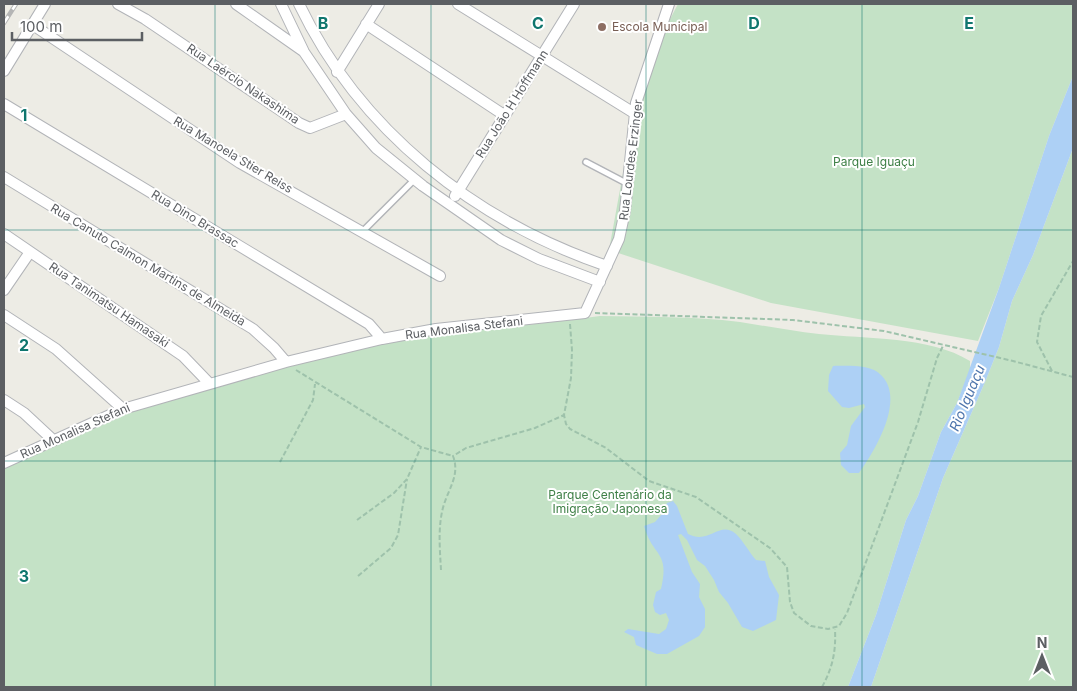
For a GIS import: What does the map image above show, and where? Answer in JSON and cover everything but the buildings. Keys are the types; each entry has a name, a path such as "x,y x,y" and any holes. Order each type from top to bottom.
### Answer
{"street":[{"path":"4,71 45,4"},
{"name":"Rua Laércio Nakashima","path":"118,4 145,19 298,123 310,128 346,114"},
{"path":"236,4 304,52"},
{"path":"281,4 304,52 346,114 376,148 415,179 501,240 539,259 600,282"},
{"path":"337,72 379,4"},
{"path":"458,4 634,113"},
{"name":"Rua João H Hoffmann","path":"449,204 574,4"},
{"name":"Rua Lourdes Erzinger","path":"585,313 619,239 628,184 634,113 669,4"},
{"path":"301,5 337,72 400,145 458,192 521,230 607,266"},
{"path":"366,24 504,115"},
{"name":"Rua Manoela Stier Reiss","path":"33,25 240,162 440,276"},
{"name":"Rua Dino Brassac","path":"4,104 369,324 382,339"},
{"name":"Rua Canuto Calmon Martins de Almeida","path":"4,177 253,329 286,362"},
{"name":"Rua Tanimatsu Hamasaki","path":"4,234 183,356 208,382"},
{"path":"4,290 30,252"},
{"name":"Rua Monalisa Stefani","path":"4,463 123,409 208,382 382,339 436,329 585,313"},
{"path":"4,315 56,349 123,409"},
{"path":"4,400 24,413 53,440"}],"lane":[{"path":"586,162 628,184"},
{"path":"363,231 415,179"}],"path":[{"path":"1052,372 1037,342 1041,316 1073,261"},
{"path":"585,313 793,320 884,331 1073,377"},
{"path":"569,316 572,350 571,378 564,415 566,424 570,429 606,448 638,475 696,497 770,548 782,558 787,567 790,602 794,613 811,626 835,629 843,622 847,613 918,422 937,358 943,346"},
{"path":"286,362 315,384 421,447 453,456 466,448 535,428 564,415"},
{"path":"280,462 313,400 315,384"},
{"path":"358,576 391,548 398,535 408,479 421,447"},
{"path":"440,570 439,543 442,511 456,477 457,465 453,456"},
{"path":"358,520 394,493 408,479"},
{"path":"822,687 832,668 836,647 835,629"}],"green space":[{"name":"Parque Iguaçu","path":"678,4 1073,4 1073,76 1049,136 999,288 978,341 771,303 609,250 633,118 658,42"},
{"path":"1073,148 1073,687 871,687 943,478 999,347 1012,301 1033,255"},
{"name":"Parque Centenário da Imigração Japonesa","path":"600,316 722,320 819,334 897,340 936,347 970,361 970,370 957,403 941,432 918,496 906,520 876,615 848,687 4,687 4,467 102,422 229,381 389,343 468,331"}],"water":[{"name":"Rio Iguaçu","path":"1073,76 1073,148 1033,255 1012,301 999,347 943,478 871,687 848,687 876,615 906,520 918,496 941,432 957,403 999,288 1049,136"},
{"path":"833,366 858,366 877,371 888,385 890,397 889,411 885,425 873,452 859,473 849,473 841,465 840,453 847,445 851,426 865,407 864,404 849,408 842,407 828,391 829,375"},
{"path":"673,501 677,506 688,534 702,537 719,531 730,530 739,537 756,560 765,561 769,577 779,595 776,620 753,631 742,627 719,592 705,566 697,560 687,540 681,534 678,535 692,572 700,584 699,597 705,609 705,627 699,636 667,654 657,654 636,645 634,637 624,632 628,629 659,634 666,629 669,620 666,613 660,615 655,612 653,605 656,592 661,589 663,576 662,560 644,526 655,522 662,514 667,503"}],"railway":[{"path":"4,23 16,4"}],"place":[{"name":"Escola Municipal","path":"602,27"}]}
